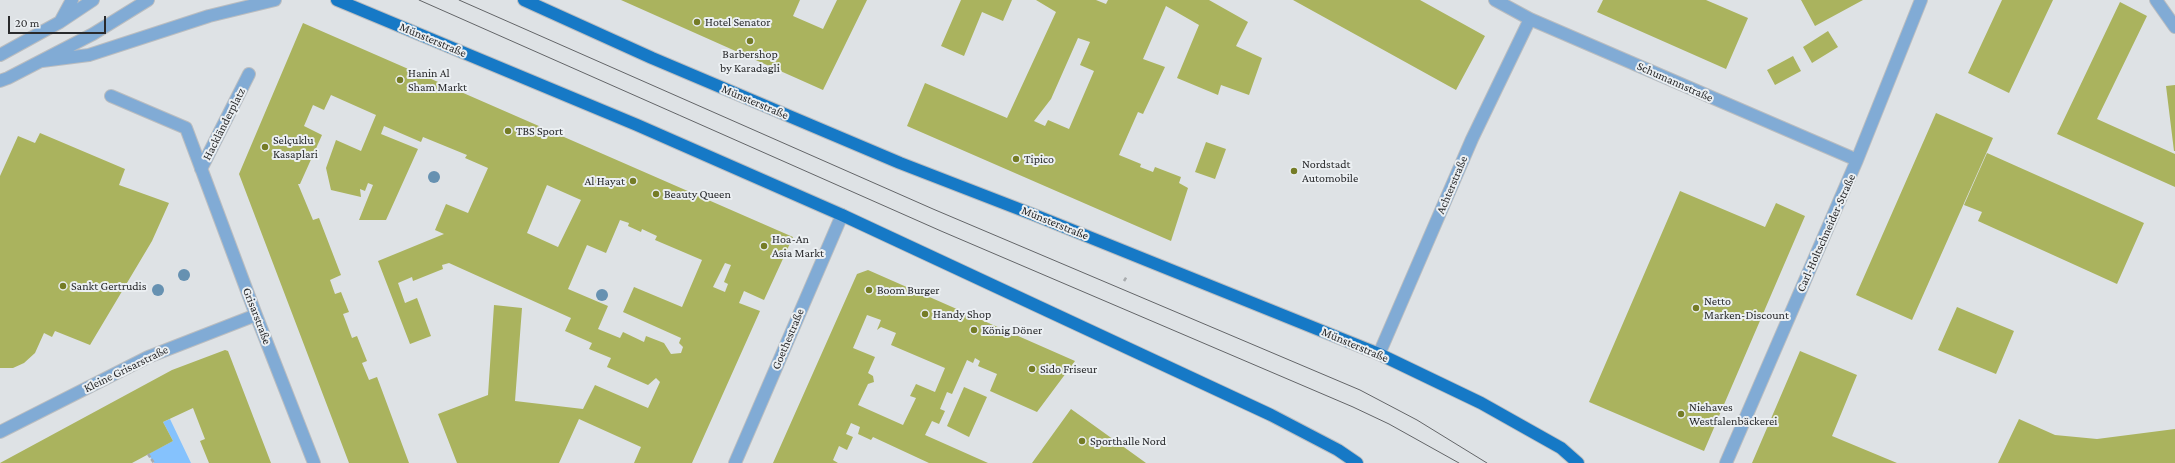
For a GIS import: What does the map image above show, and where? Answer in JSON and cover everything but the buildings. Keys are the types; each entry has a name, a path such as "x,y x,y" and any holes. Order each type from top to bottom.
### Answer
{"main road":[{"name":"Münsterstraße","path":"337,0 637,126 842,215 1271,415 1338,450 1356,463"},
{"name":"Münsterstraße","path":"524,0 652,58 900,163 1044,218 1379,354 1481,403 1561,448 1578,463"}],"street":[{"path":"60,22 72,0"},
{"path":"0,56 60,22 93,0"},
{"path":"0,81 42,61 113,23 148,0"},
{"path":"42,61 89,55 209,16 274,0"},
{"name":"Schumannstraße","path":"1495,0 1530,20 1857,160"},
{"name":"Carl-Holtschneider-Straße","path":"1726,463 1857,160 1921,0"},
{"path":"2156,0 2175,27"},
{"name":"Achterstraße","path":"1379,354 1472,139 1530,20"},
{"name":"Hackländerplatz","path":"201,169 249,74"},
{"name":"Hackländerplatz","path":"111,96 186,128 201,169"},
{"name":"Grisarstraße","path":"201,169 314,463"},
{"name":"Goethestraße","path":"735,463 842,215"},
{"name":"Kleine Grisarstraße","path":"0,432 148,357 256,315"}],"path":[{"path":"148,454 154,463"}],"shaded area":[{"path":"170,419 191,463 154,463 148,454 173,441 163,422"}],"tram line":[{"path":"419,0 941,231 1353,407 1389,424 1459,463"},
{"path":"459,0 933,209 1360,390 1417,420 1487,463"}],"place":[{"name":"Hotel Senator","path":"697,22"},
{"name":"Barbershop by Karadagli","path":"750,41"},
{"name":"Hanin Al Sham Markt","path":"400,80"},
{"name":"TBS Sport","path":"508,131"},
{"name":"Selçuklu Kasaplari","path":"265,147"},
{"name":"Tipico","path":"1016,159"},
{"name":"Nordstadt Automobile","path":"1294,171"},
{"name":"Al Hayat","path":"633,181"},
{"name":"Beauty Queen","path":"656,194"},
{"name":"Hoa-An Asia Markt","path":"764,246"},
{"name":"Sankt Gertrudis","path":"63,286"},
{"name":"Boom Burger","path":"869,290"},
{"name":"Netto Marken-Discount","path":"1696,308"},
{"name":"Handy Shop","path":"925,314"},
{"name":"König Döner","path":"974,330"},
{"name":"Sido Friseur","path":"1032,369"},
{"name":"Niehaves Westfalenbäckerei","path":"1681,414"},
{"name":"Sporthalle Nord","path":"1082,441"}]}
